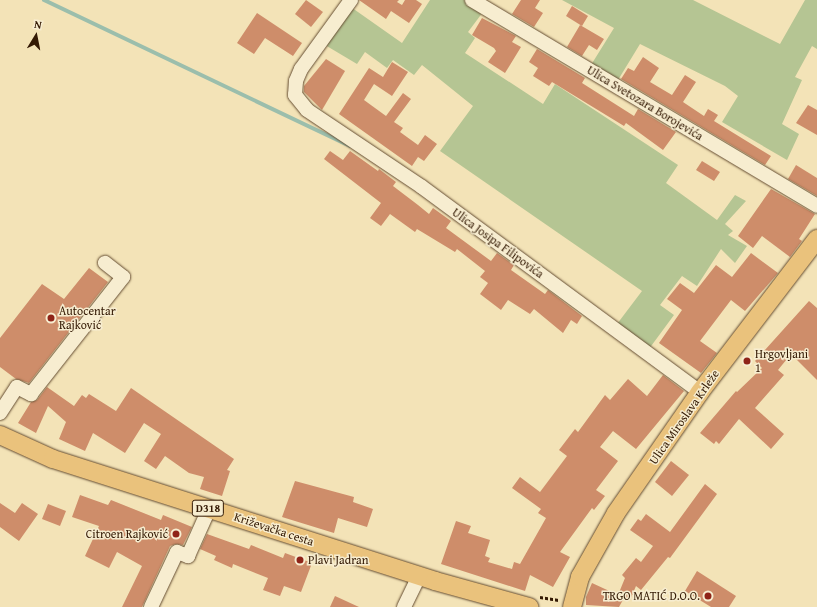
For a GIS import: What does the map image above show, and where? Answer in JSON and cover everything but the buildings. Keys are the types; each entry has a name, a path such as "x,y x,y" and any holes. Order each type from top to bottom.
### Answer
{"main road":[{"name":"Ulica Miroslava Krleže","path":"572,607 580,577 616,513 700,392 817,239"},
{"name":"Križevačka cesta","path":"0,436 53,459 419,576 496,603 529,607"}],"street":[{"name":"Ulica Josipa Filipovića","path":"351,0 301,69 296,81 295,95 307,110 422,187 700,392"},
{"name":"Ulica Svetozara Borojevića","path":"472,0 817,206"},
{"path":"0,413 17,386 32,394 123,278 105,263"},
{"path":"151,607 177,552 188,556 209,509"},
{"path":"404,607 419,576"}],"green space":[{"path":"430,0 473,0 486,8 468,32 475,38 465,53 543,104 555,84 678,165 666,183 717,220 735,195 746,201 725,224 733,231 728,235 747,246 735,263 721,249 697,286 682,276 660,305 674,315 646,353 614,328 642,291 440,151 473,106 422,65 414,75 393,60 387,68 365,52 357,64 320,42 348,5 402,43"},
{"path":"562,0 693,0 780,44 805,0 817,0 817,49 812,46 795,77 802,80 782,124 799,134 787,160 722,122 738,96 725,86 640,44 618,80 591,65 614,28"}],"waterway":[{"path":"44,0 350,146"}],"place":[{"name":"Autocentar Rajković","path":"51,318"},
{"name":"Hrgovljani 1","path":"747,361"},
{"name":"Citroen Rajković","path":"176,534"},
{"name":"Plavi Jadran","path":"300,560"},
{"name":"TRGO MATIĆ D.O.O.","path":"708,596"}]}
